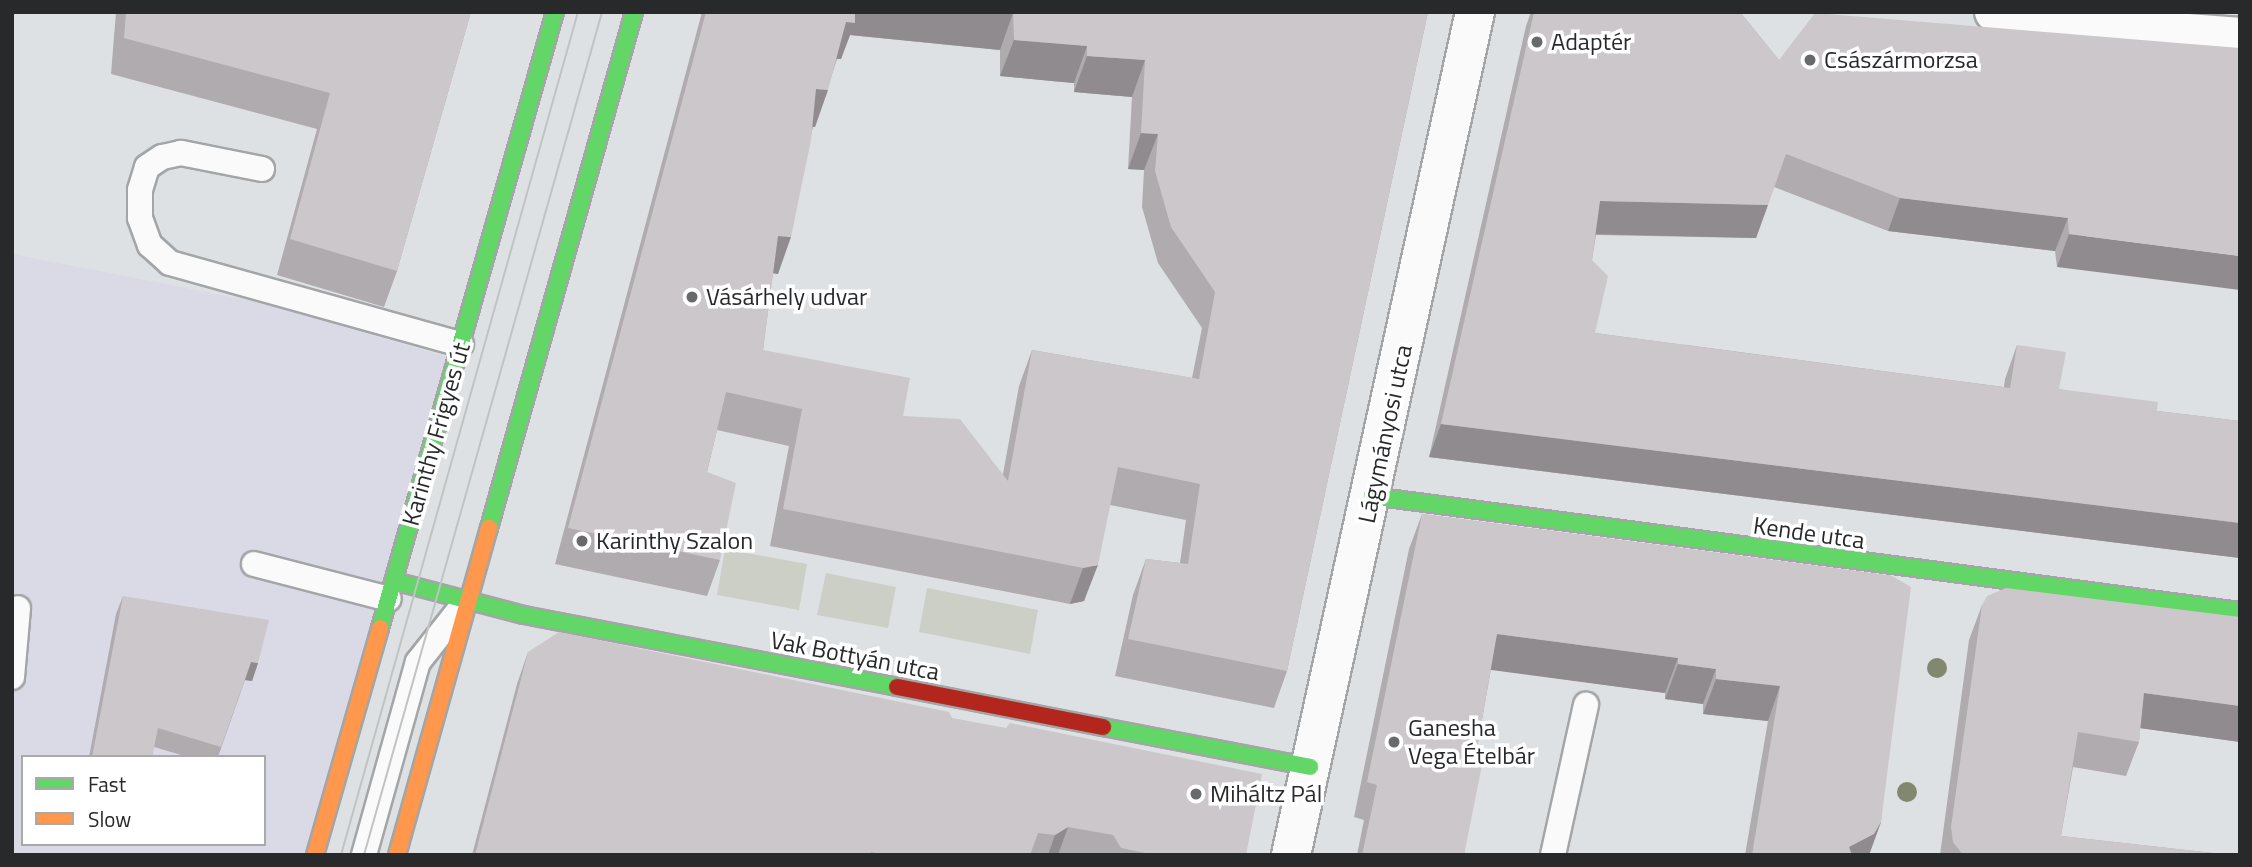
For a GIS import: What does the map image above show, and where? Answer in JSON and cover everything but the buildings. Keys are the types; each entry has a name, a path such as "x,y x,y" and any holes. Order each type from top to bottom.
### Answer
{"street":[{"name":"Karinthy Frigyes út","path":"315,855 555,12"},
{"path":"397,855 466,601 634,12"},
{"name":"Lágymányosi utca","path":"1291,855 1372,496 1475,12"},
{"path":"1994,12 2029,21 2240,37"},
{"name":"Kende utca","path":"1372,496 2240,611"},
{"name":"Vak Bottyán utca","path":"391,590 466,601 1310,767"}],"lane":[{"path":"262,169 181,153 162,157 147,167 139,190 140,218 150,245 170,263 461,344"},
{"path":"254,564 391,590"},
{"path":"364,855 418,662 466,601"},
{"path":"12,677 18,608"},
{"path":"1553,855 1586,705"}],"shaded area":[{"path":"12,254 268,304 467,363 324,855 12,855"},
{"path":"725,549 807,564 799,610 717,595"},
{"path":"826,573 896,587 888,628 817,615"},
{"path":"927,588 1038,610 1030,654 919,632"}],"tram line":[{"path":"341,855 578,12"},
{"path":"364,855 602,12"}],"traffic: fast":[{"path":"380,628 555,12"},
{"path":"489,528 634,12"},
{"path":"1372,496 2240,611"},
{"path":"394,581 524,615 897,687"},
{"path":"1103,727 1310,767"}],"traffic: slow":[{"path":"397,855 489,528"},
{"path":"315,855 380,628"}],"traffic: jam":[{"path":"897,687 1103,727"}],"place":[{"name":"Adaptér","path":"1537,42"},
{"name":"Császármorzsa","path":"1810,60"},
{"name":"Vásárhely udvar","path":"692,297"},
{"name":"Karinthy Szalon","path":"582,541"},
{"name":"Ganesha Vega Ételbár","path":"1394,742"},
{"name":"Miháltz Pál","path":"1196,794"}]}
